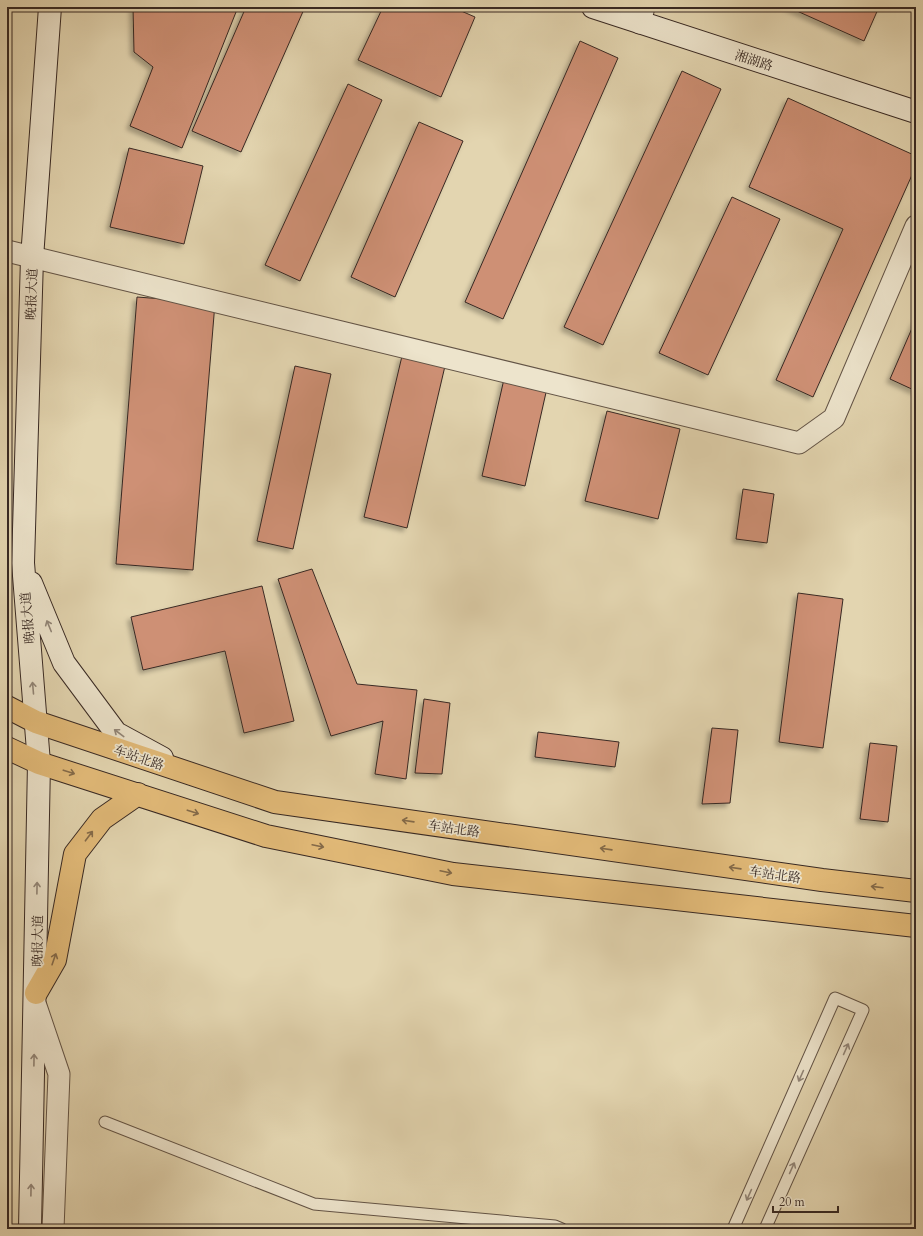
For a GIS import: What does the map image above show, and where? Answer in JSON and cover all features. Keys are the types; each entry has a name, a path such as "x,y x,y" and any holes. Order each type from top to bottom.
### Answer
{"main road":[{"name":"晚报大道","path":"30,1229 36,999 39,762 23,563 32,258 50,7"},
{"name":"湘湖路","path":"593,7 642,15 916,112"},
{"path":"23,563 64,663 116,732 189,774"},
{"name":"车站北路","path":"7,707 36,722 275,802 822,880 916,891"},
{"path":"7,748 39,762 266,836 453,874 916,926"},
{"path":"36,999 55,960 75,854 102,819 138,794"}],"street":[{"path":"7,251 800,443 834,418 916,226"},
{"path":"36,999 59,1074 53,1229"}],"lane":[{"path":"733,1229 835,998 863,1010 764,1229"},
{"path":"105,1122 314,1204 555,1226 562,1229"}],"building":[{"path":"133,7 238,7 182,148 130,126 153,67 134,52"},
{"path":"246,7 305,7 241,152 192,131"},
{"path":"383,7 452,7 475,17 441,97 358,60"},
{"path":"788,7 879,7 864,41"},
{"path":"580,41 618,58 503,319 465,302"},
{"path":"682,71 721,89 603,345 564,327"},
{"path":"348,84 382,100 300,281 265,265"},
{"path":"788,98 916,156 916,166 813,397 776,380 843,229 749,187"},
{"path":"419,122 463,141 395,297 351,277"},
{"path":"129,148 203,166 184,244 110,227"},
{"path":"732,197 780,219 708,375 659,353"},
{"path":"137,297 215,303 193,570 116,564"},
{"path":"916,319 916,391 890,379"},
{"path":"402,356 445,366 407,528 364,517"},
{"path":"295,366 331,374 293,549 257,541"},
{"path":"504,379 547,388 525,486 482,476"},
{"path":"607,411 680,429 658,519 585,501"},
{"path":"743,489 774,494 767,543 736,539"},
{"path":"312,569 357,684 417,690 406,779 375,774 383,721 331,736 278,579"},
{"path":"262,586 294,721 244,733 225,651 143,670 131,617"},
{"path":"798,593 843,599 823,748 779,742"},
{"path":"424,699 450,703 442,774 415,773"},
{"path":"712,728 738,730 730,803 702,804"},
{"path":"538,732 619,742 615,767 535,757"},
{"path":"870,743 897,746 888,822 860,819"}]}
